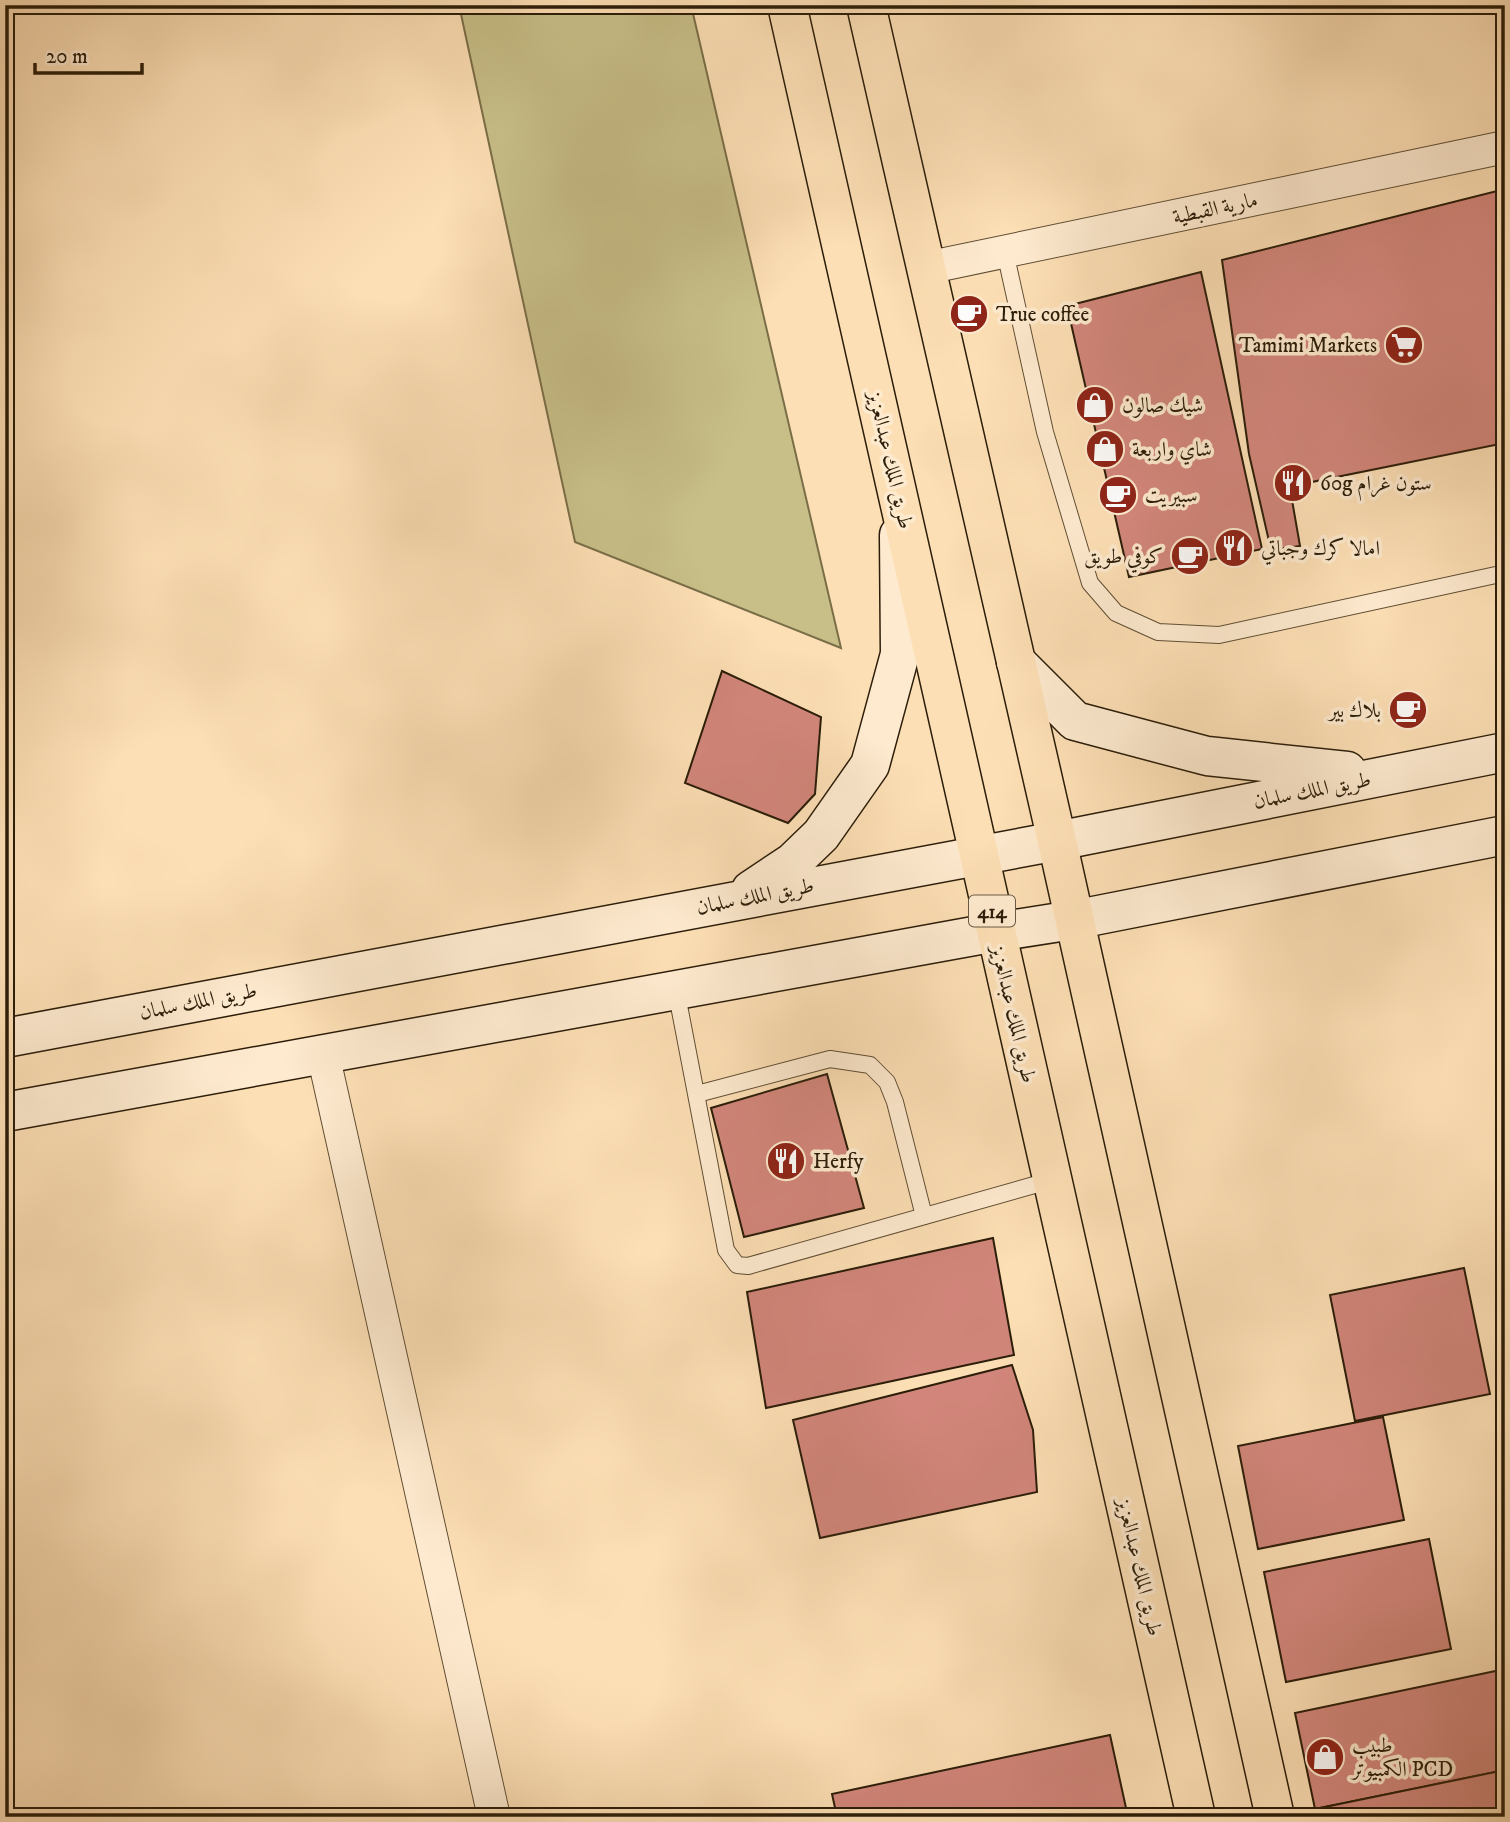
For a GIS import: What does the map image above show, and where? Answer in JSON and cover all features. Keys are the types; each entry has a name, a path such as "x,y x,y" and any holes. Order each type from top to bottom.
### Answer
{"highway":[{"name":"طريق الملك عبدالعزيز","path":"787,5 1196,1817"},
{"path":"866,5 1057,841 1275,1817"}],"main road":[{"path":"738,899 793,862 821,835 870,765 900,654 899,494"},
{"path":"1016,662 1075,721 1208,756 1387,775"},
{"name":"طريق الملك سلمان","path":"5,1038 980,853 1057,841 1505,752"},
{"path":"5,1112 1073,920 1505,835"}],"street":[{"name":"مارية القبطية","path":"926,268 1505,147"},
{"path":"323,1054 494,1817"}],"lane":[{"path":"1005,252 1045,432 1090,583 1116,613 1158,632 1219,635 1505,573"},
{"path":"676,990 726,1250 737,1265 748,1266 1052,1180"},
{"path":"697,1094 830,1059 870,1065 887,1082 895,1102 924,1216"}],"shaded area":[{"path":"459,5 691,5 841,648 575,542"}],"building":[{"path":"1505,189 1505,443 1307,483 1292,500 1300,546 1271,550 1249,454 1222,260"},
{"path":"1201,272 1262,549 1129,577 1067,306"},
{"path":"722,671 821,717 815,794 788,823 685,783"},
{"path":"1413,693 1424,717 1404,723 1394,702"},
{"path":"827,1074 864,1208 744,1237 711,1108"},
{"path":"993,1238 1014,1355 766,1408 747,1292"},
{"path":"1464,1268 1490,1394 1355,1421 1330,1295"},
{"path":"1012,1365 1033,1430 1037,1492 820,1538 793,1420"},
{"path":"1383,1417 1404,1520 1258,1549 1238,1446"},
{"path":"1429,1539 1451,1649 1286,1682 1264,1572"},
{"path":"1505,1669 1505,1770 1315,1809 1295,1713"},
{"path":"1110,1735 1128,1817 837,1817 832,1794"},
{"path":"1505,1770 1505,1817 1317,1817 1315,1809"}],"place":[{"name":"True coffee","path":"969,314"},
{"name":"Tamimi Markets","path":"1404,345"},
{"name":"شيك صالون","path":"1095,405"},
{"name":"شاي واربعة","path":"1105,449"},
{"name":"60g ستون غرام","path":"1293,483"},
{"name":"سبيريت","path":"1118,495"},
{"name":"امالا كرك وجباتي","path":"1234,548"},
{"name":"كوفي طويق","path":"1190,556"},
{"name":"بلاك بير","path":"1408,710"},
{"name":"Herfy","path":"786,1161"},
{"name":"طبيب الكمبيوتر PCD","path":"1325,1757"}]}
